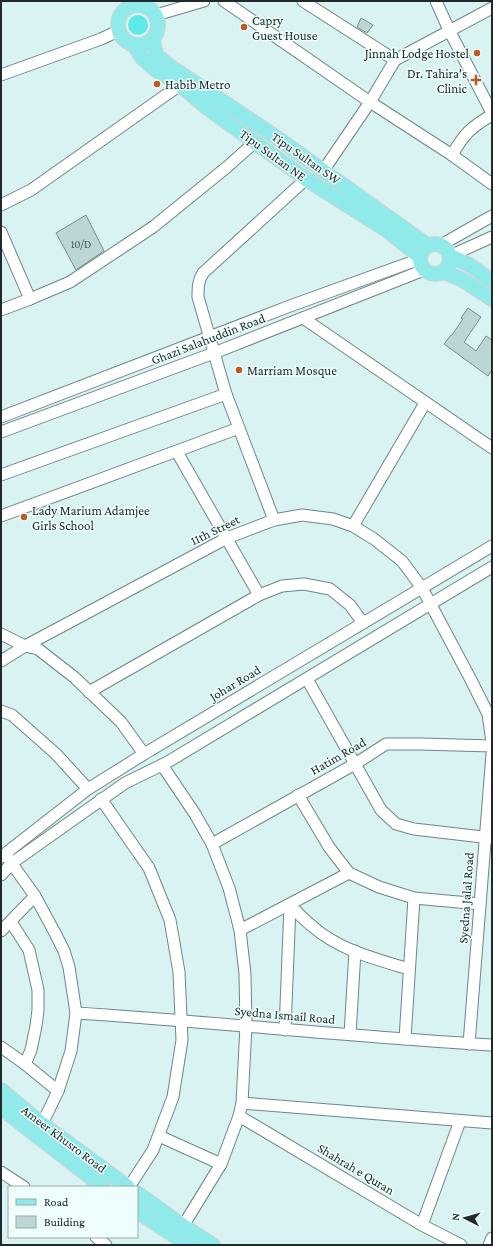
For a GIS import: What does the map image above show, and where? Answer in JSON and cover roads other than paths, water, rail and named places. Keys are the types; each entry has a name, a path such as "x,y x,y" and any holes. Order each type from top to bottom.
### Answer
{"main road":[{"path":"118,31 120,17 123,11 132,3 146,6 152,10 156,15 158,22 158,30 153,40 141,46 134,45"},
{"name":"Tipu Sultan NE","path":"118,31 123,40 134,45 142,58 157,71 180,85 206,107 306,180 426,255"},
{"name":"Tipu Sultan SW","path":"153,40 156,55 171,67 273,135 323,171 426,255"},
{"path":"444,272 449,265 450,256 448,251 426,255 432,274 444,272 461,279 492,298"},
{"path":"450,256 468,264 492,281"},
{"name":"Ameer Khusro Road","path":"1,1090 38,1129 102,1186"},
{"name":"Ameer Khusro Road","path":"1,1108 38,1129 127,1186"},
{"path":"138,1194 179,1231 188,1245"},
{"path":"138,1211 213,1245"}],"street":[{"path":"156,15 204,1"},
{"path":"224,1 370,102 452,155 492,184"},
{"path":"303,1 395,60"},
{"path":"436,1 449,30 492,114 478,123 463,137 452,155"},
{"path":"323,171 370,102 395,60 492,8"},
{"path":"1,75 101,39 118,31"},
{"path":"1,205 30,190 180,85"},
{"path":"1,310 70,282 153,227 227,167 255,142"},
{"path":"274,520 226,394 198,297 199,279 203,273 306,180"},
{"name":"Ghazi Salahuddin Road","path":"1,432 214,353 303,318 426,255 492,216"},
{"path":"1,232 30,299"},
{"path":"450,256 492,237"},
{"name":"Ghazi Salahuddin Road","path":"1,416 426,255"},
{"path":"303,318 492,448"},
{"path":"1,475 226,394"},
{"path":"353,526 425,403"},
{"path":"1,516 239,428"},
{"path":"177,452 259,595"},
{"name":"11th Street","path":"1,661 25,646 227,538 274,520 302,516 333,519 353,526 374,539 402,561 422,588 488,714 492,742"},
{"name":"Johar Road","path":"2,853 53,817 88,789 492,546"},
{"path":"1,875 12,863 125,783 164,764 492,567"},
{"path":"89,692 259,595 282,586 304,584 330,589 350,606 363,623"},
{"path":"2,633 25,646 38,649 74,677 121,722 144,754"},
{"path":"306,658 317,673"},
{"path":"307,679 381,810 396,824 414,829 488,838"},
{"path":"1,711 12,716 56,754 88,789"},
{"name":"Hatim Road","path":"212,844 355,764 386,744 492,746"},
{"path":"156,747 164,764 212,844 228,888 240,930 245,974 246,1026 242,1103 239,1116 221,1164 179,1231"},
{"name":"Syedna Jalal Road","path":"469,1044 480,904 488,838 492,754"},
{"path":"298,795 329,847 349,873 378,887 414,898 480,904"},
{"path":"101,799 149,868 170,920 179,972 182,1040 173,1097 153,1150 130,1186"},
{"path":"2,853 12,863 35,896 64,951 69,967 76,1013 71,1051 58,1091 38,1129"},
{"path":"240,930 349,873"},
{"path":"1,931 35,896"},
{"path":"405,1039 414,898"},
{"path":"290,905 312,926 329,938 361,955 410,969"},
{"path":"285,1030 290,905"},
{"path":"11,922 29,950 38,990 36,1026 31,1050 25,1064"},
{"path":"350,1034 355,951"},
{"name":"Syedna Ismail Road","path":"76,1013 492,1045"},
{"path":"1,1047 25,1064 58,1091"},
{"path":"242,1103 492,1123"},
{"name":"Shahrah e Quran","path":"239,1116 422,1225 461,1245"},
{"path":"422,1225 460,1121"},
{"path":"159,1136 221,1164"},
{"path":"1,1172 22,1186"},
{"path":"97,1238 106,1245"},
{"path":"489,1245 492,1238"}],"place":[{"name":"Capry Guest House","path":"244,27"},
{"name":"Jinnah Lodge Hostel","path":"477,53"},
{"name":"Dr. Tahira's Clinic","path":"476,80"},
{"name":"Habib Metro","path":"157,84"},
{"name":"Marriam Mosque","path":"239,370"},
{"name":"Lady Marium Adamjee Girls School","path":"24,517"}]}
